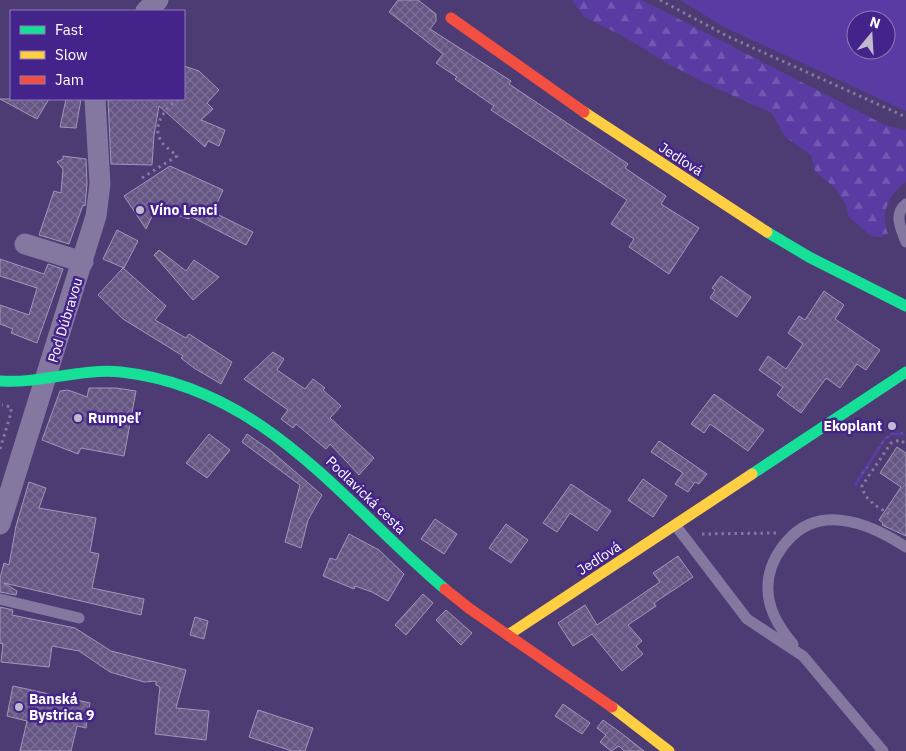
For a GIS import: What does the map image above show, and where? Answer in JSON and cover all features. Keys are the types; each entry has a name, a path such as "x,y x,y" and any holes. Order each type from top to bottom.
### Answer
{"street":[{"path":"147,10 158,0"},
{"name":"Jedľová","path":"451,18 592,119 730,209 780,240 906,306"},
{"name":"Pod Dúbravou","path":"0,524 83,262 99,202 96,100"},
{"name":"Pod Dúbravou","path":"24,244 83,262"},
{"name":"Podlavická cesta","path":"0,381 16,382 47,377 114,372 171,380 201,390 230,403 285,439 319,469 392,542 464,605 669,751"},
{"name":"Jedľová","path":"508,635 676,526 906,372"}],"lane":[{"path":"906,204 902,208 898,220 906,242"},
{"path":"884,751 778,627 768,589 774,559 795,532 820,521 851,522 891,537 906,547"},
{"path":"676,526 747,619 803,656"},
{"path":"0,600 79,618"}],"path":[{"path":"660,0 736,40 906,117"},
{"path":"142,178 177,156 160,140 158,133 162,114 167,107 177,100"},
{"path":"0,448 11,407"},
{"path":"889,514 870,501 863,492 862,486 891,443 900,440 906,444"},
{"path":"676,526 698,534 795,532"}],"green space":[{"path":"572,0 642,0 885,125 906,130 906,182 894,192 887,205 885,219 888,234 881,237 871,236 848,216 846,204 835,188 815,171 811,155 785,137 772,113 705,83 621,35 584,17"},
{"path":"680,0 906,0 906,111 724,27"},
{"path":"902,432 906,436 893,435 886,439 856,487 854,484 884,438 892,433"}],"building":[{"path":"398,0 418,0 436,14 436,21 430,29 511,81 509,84 628,164 625,168 666,196 661,204 699,228 669,274 629,247 634,239 611,224 627,200 491,110 494,106 455,79 457,77 436,63 443,54 389,12"},
{"path":"185,66 199,71 219,90 207,103 213,109 201,120 225,130 219,146 208,141 205,147 159,106 154,135 152,165 111,164 108,100 185,100"},
{"path":"0,99 48,100 37,119"},
{"path":"66,100 81,100 76,128 60,127"},
{"path":"63,156 86,159 87,184 85,206 83,205 69,244 39,235 54,191 61,193 63,169 57,162 63,159"},
{"path":"170,166 223,190 213,212 253,232 246,245 190,216 189,219 156,208 146,229 124,196"},
{"path":"117,230 138,241 124,268 103,259"},
{"path":"159,250 186,271 194,260 219,277 193,300 154,255"},
{"path":"0,259 44,274 48,264 63,269 37,343 11,333 13,329 0,324 0,305 29,315 37,288 0,276"},
{"path":"123,268 166,306 155,320 186,338 189,334 232,362 221,384 194,368 181,358 183,356 123,319 98,295"},
{"path":"721,276 751,297 737,317 710,298 715,290 712,288"},
{"path":"824,291 844,305 835,319 880,350 866,370 857,364 840,388 826,378 801,413 777,395 783,387 759,370 768,356 786,369 803,344 788,333 799,316 805,320"},
{"path":"273,352 284,359 277,370 305,389 313,379 325,388 323,390 341,406 330,418 374,458 359,475 330,444 326,449 296,424 293,428 281,419 288,410 244,379"},
{"path":"89,388 116,388 136,391 124,456 81,448 78,454 42,440 60,391 68,390 87,397"},
{"path":"714,394 764,430 748,451 710,424 704,433 691,424"},
{"path":"209,434 230,450 207,478 186,463"},
{"path":"247,434 270,450 322,495 308,520 301,548 285,542 300,485 242,442"},
{"path":"659,441 707,474 699,484 695,482 688,492 675,484 683,473 651,452"},
{"path":"897,447 906,453 906,536 882,525 883,523 879,520 901,487 880,473"},
{"path":"643,479 667,496 653,517 628,500"},
{"path":"29,482 46,488 39,508 96,518 90,552 99,554 92,588 144,599 141,615 4,583 17,591 16,595 0,592 0,578 4,563 9,565 16,526"},
{"path":"571,484 611,511 597,531 570,513 557,532 543,523"},
{"path":"435,519 457,534 444,554 421,539"},
{"path":"506,524 528,540 511,563 489,548"},
{"path":"349,534 379,550 404,574 388,601 372,592 355,586 354,589 323,576 330,558 336,560"},
{"path":"678,556 693,577 654,603 656,606 628,625 642,641 636,646 643,654 622,671 592,634 573,646 558,623 585,605 597,625 660,582 653,573"},
{"path":"423,594 433,603 406,635 395,625"},
{"path":"0,607 13,610 12,615 75,628 111,651 186,670 176,708 209,711 206,740 155,734 160,687 156,685 156,681 144,682 110,672 79,651 52,646 49,667 1,662 3,644 0,643"},
{"path":"446,610 472,633 461,645 436,620"},
{"path":"195,617 208,621 204,639 190,635"},
{"path":"13,686 90,703 86,728 77,726 71,751 20,751 27,721 7,716"},
{"path":"563,704 590,723 582,734 555,716"},
{"path":"258,710 313,728 305,751 292,751 249,737"},
{"path":"603,720 644,751 624,751 619,746 611,751 600,742 606,735 597,728"}],"traffic: fast":[{"path":"767,232 809,257 906,306"},
{"path":"0,381 30,380 90,372 121,372 172,382 218,400 260,425 298,454 445,589"},
{"path":"752,474 906,372"}],"traffic: slow":[{"path":"584,112 767,232"},
{"path":"508,635 752,474"},
{"path":"612,707 669,751"}],"traffic: jam":[{"path":"451,18 584,112"},
{"path":"445,589 470,609 612,707"}],"place":[{"name":"Víno Lenci","path":"140,210"},
{"name":"Rumpeľ","path":"78,418"},
{"name":"Ekoplant","path":"892,426"},
{"name":"Banská Bystrica 9","path":"19,707"}]}
